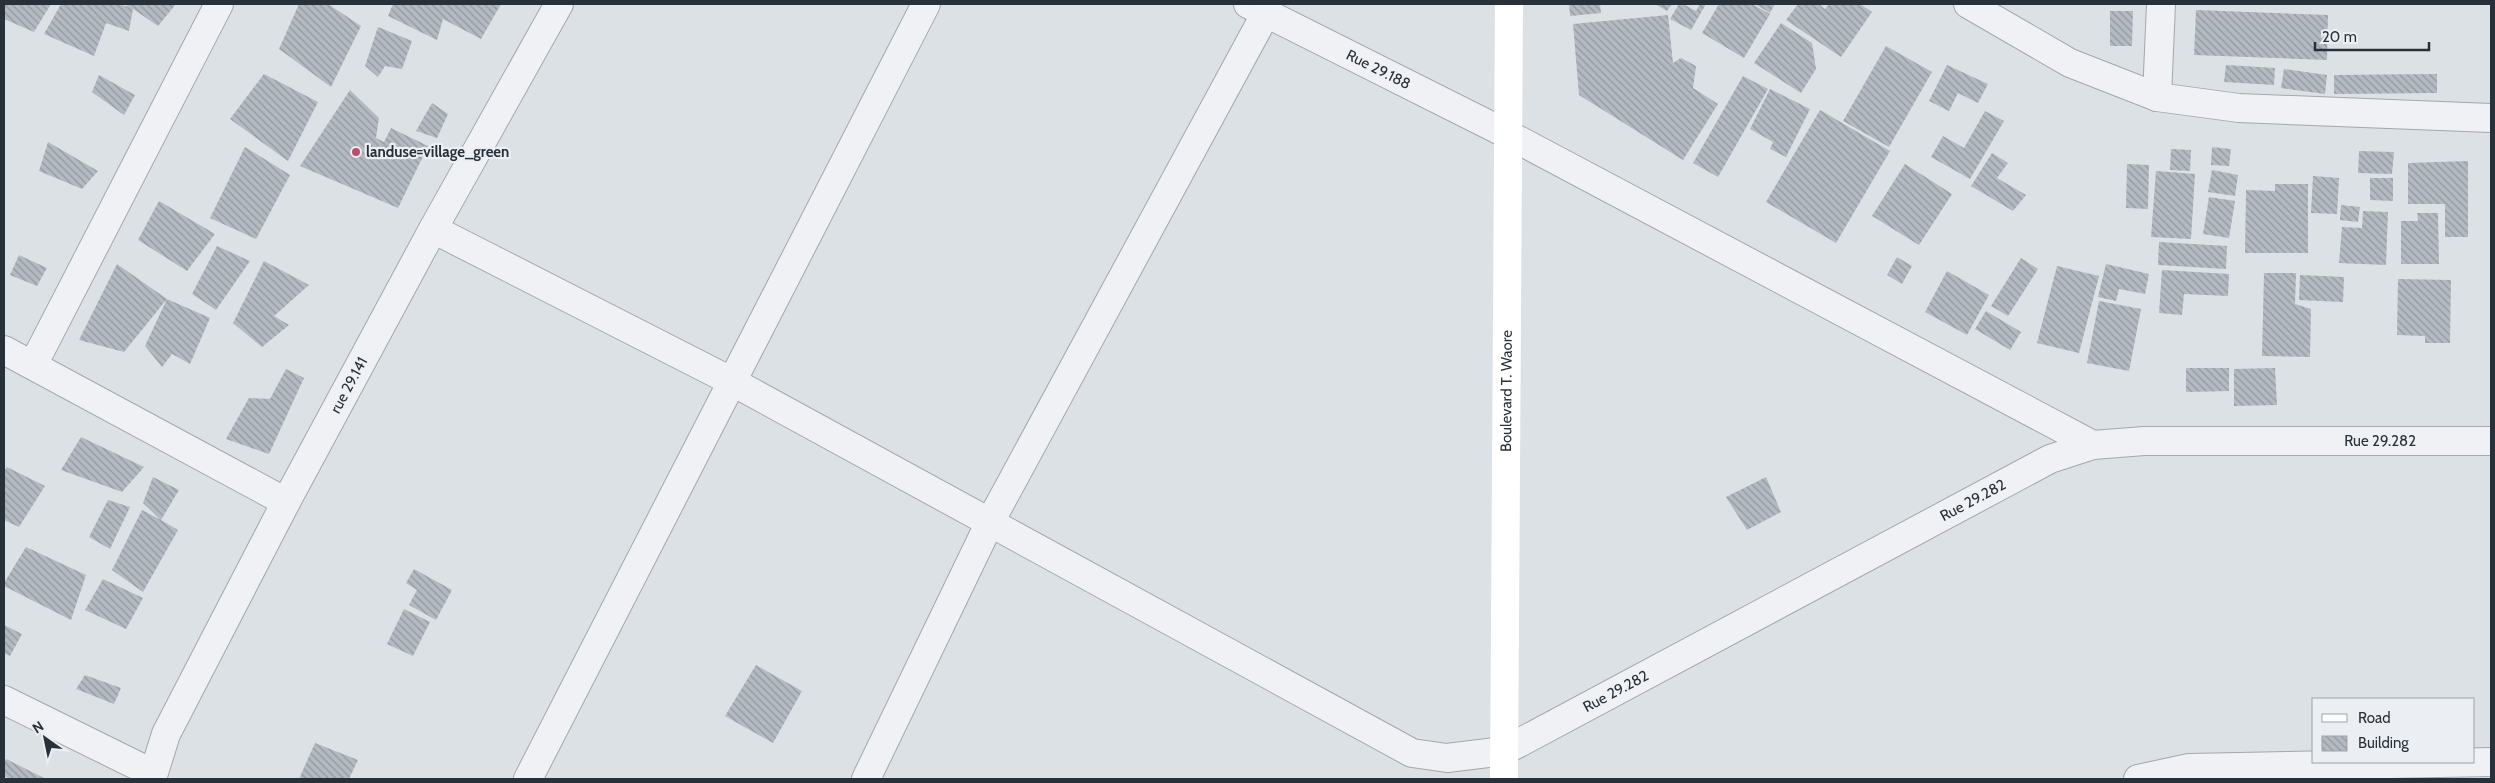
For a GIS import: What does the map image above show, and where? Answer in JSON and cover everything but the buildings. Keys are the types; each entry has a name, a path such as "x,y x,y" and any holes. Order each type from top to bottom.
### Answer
{"street":[{"path":"33,365 219,4"},
{"name":"rue 29.141","path":"152,776 166,734 286,502 433,230 559,4"},
{"path":"528,779 926,4"},
{"name":"Boulevard T. Waore","path":"1504,779 1509,4"},
{"path":"1968,4 2070,63 2157,97 2239,108 2491,118"},
{"path":"2157,97 2161,4"},
{"path":"866,779 990,522 1257,8"},
{"name":"Rue 29.188","path":"1257,8 1509,135 2093,445"},
{"path":"433,230 731,381 1412,753 1447,758 1504,751"},
{"path":"4,350 286,502"},
{"name":"Rue 29.282","path":"1504,751 2050,459 2093,445 2144,441 2491,441"},
{"path":"4,700 152,776"},
{"path":"2475,762 2491,762"},
{"path":"2145,778 2189,768 2441,763"}],"place":[{"name":"landuse=village_green","path":"356,152"}]}
